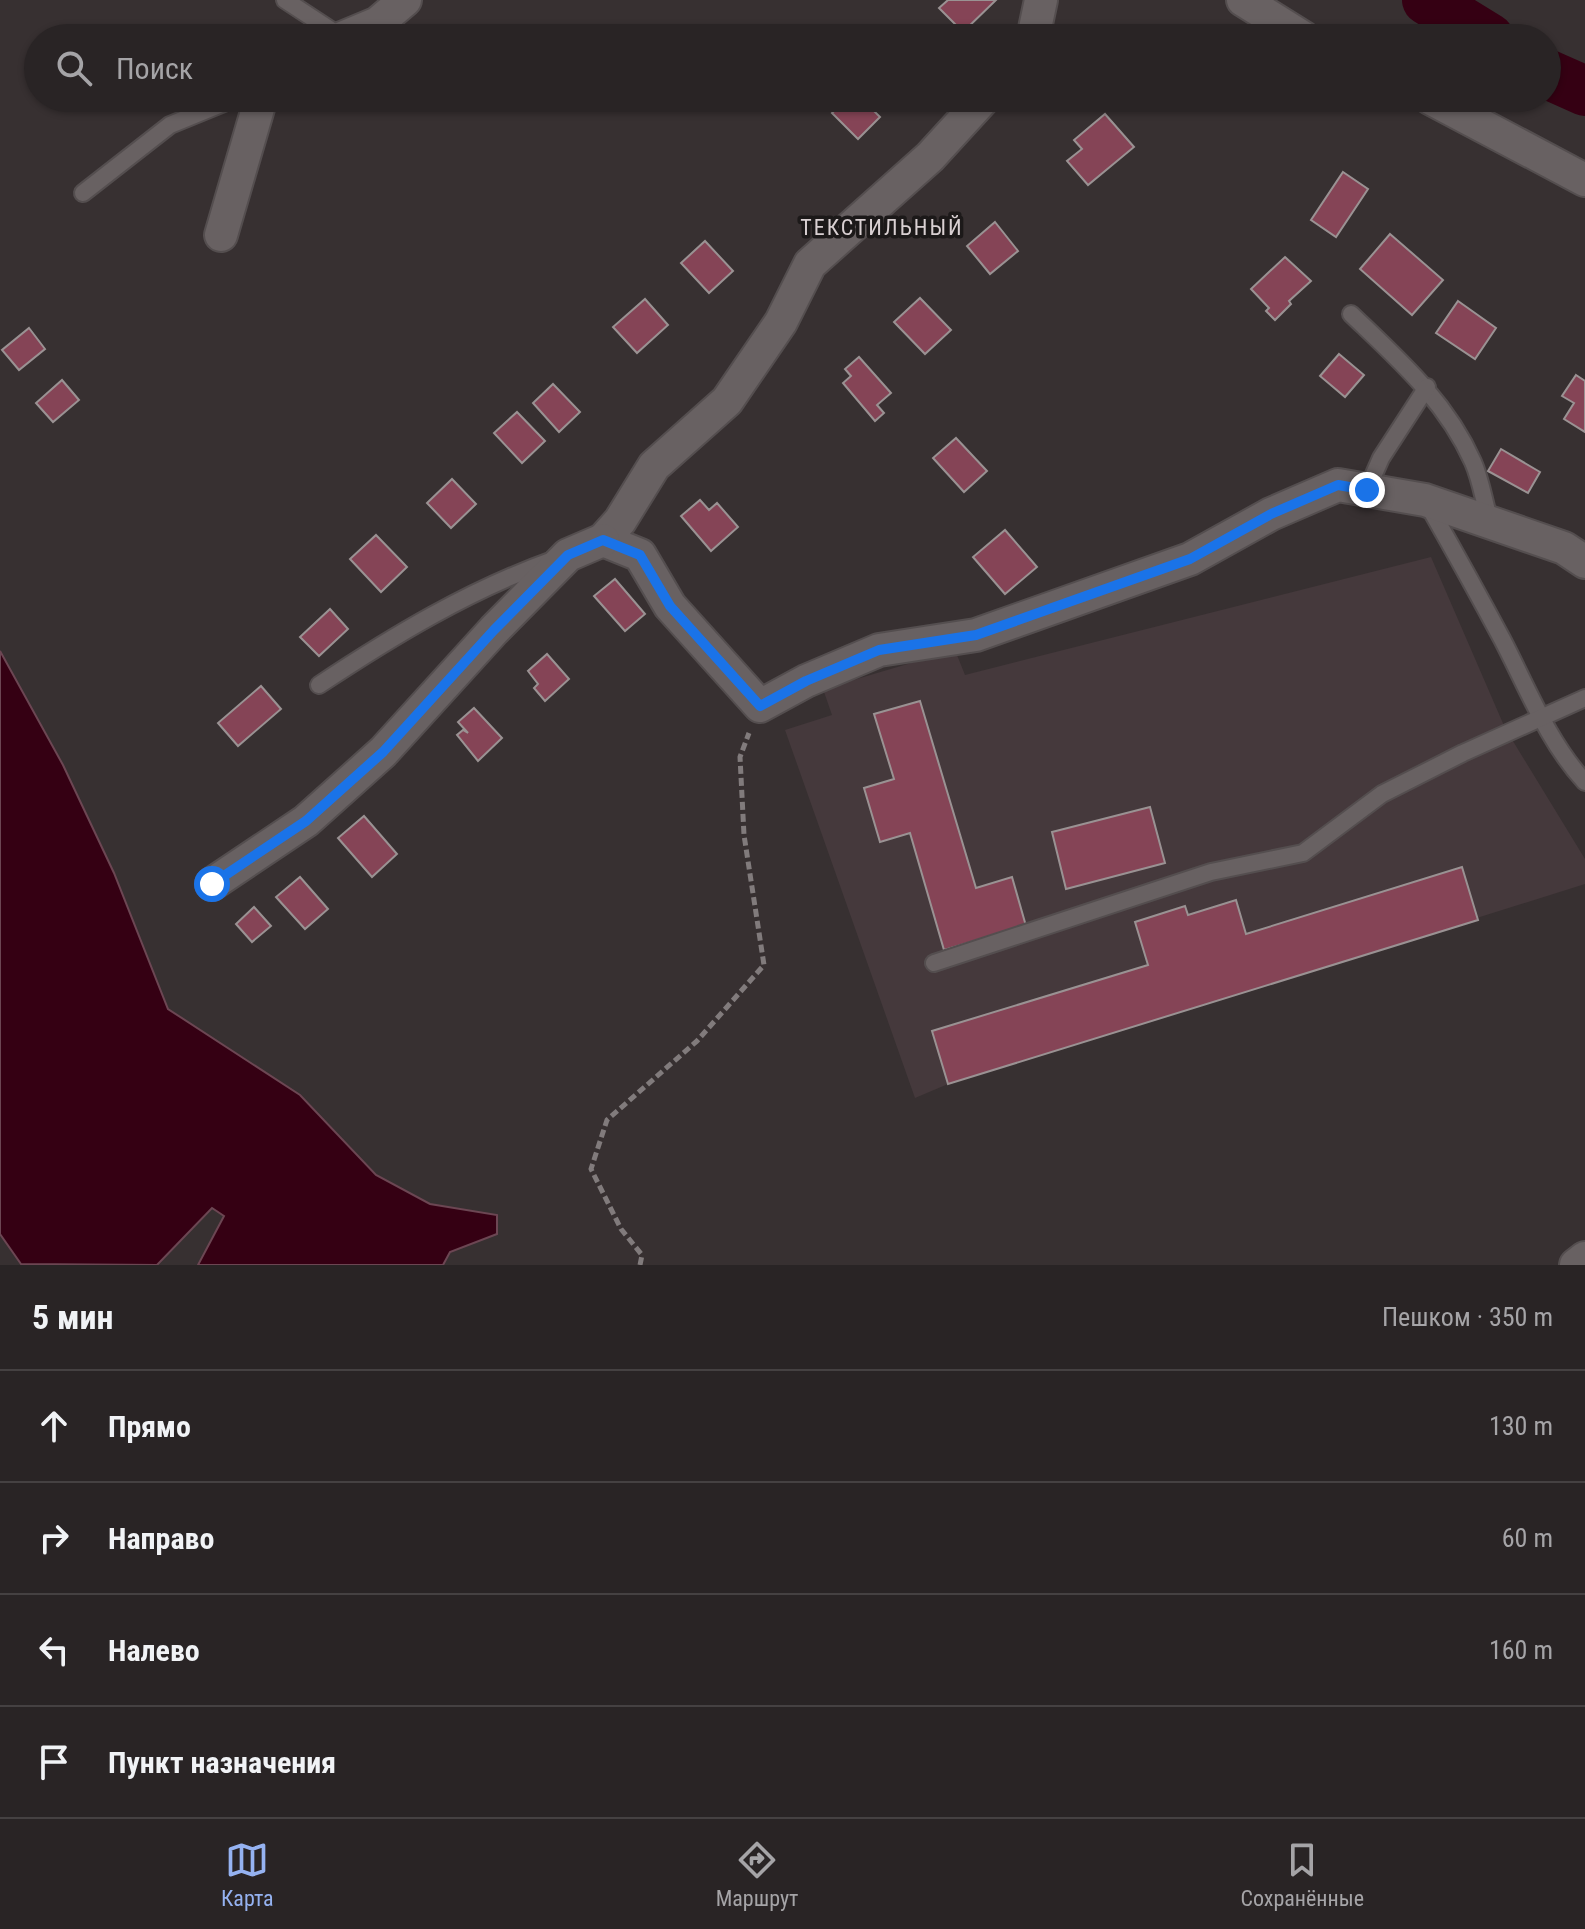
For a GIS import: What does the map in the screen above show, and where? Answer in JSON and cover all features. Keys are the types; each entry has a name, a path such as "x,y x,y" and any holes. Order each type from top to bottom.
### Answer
{"street":[{"path":"376,24 405,0"},
{"path":"1036,24 1041,0"},
{"path":"1243,0 1282,24"},
{"path":"221,235 257,112"},
{"path":"212,884 306,821 383,752 494,630 568,555 603,540 620,521 654,466 727,401 781,322 810,264 930,157 971,112"},
{"path":"1456,112 1585,180"},
{"path":"603,540 640,555 670,606 760,706 806,681 879,650 976,635 1190,559 1271,514 1338,485 1425,500 1564,548 1585,562"},
{"path":"1576,1265 1585,1258"}],"lane":[{"path":"285,0 322,24"},
{"path":"83,193 170,125 202,112"},
{"path":"1351,314 1427,387 1450,420 1474,463 1490,522"},
{"path":"1367,490 1381,458 1427,387"},
{"path":"1425,500 1541,716 1573,769 1585,782"},
{"path":"319,685 389,639 502,578 568,555"},
{"path":"934,963 1211,872 1303,853 1382,794 1541,716 1585,698"}],"path":[{"path":"640,1265 642,1255 621,1229 591,1169 607,1120 697,1041 764,965 744,835 740,757 760,706"}],"shaded area":[{"path":"1431,557 1505,728 1585,859 1585,884 948,1084 915,1098 785,730 832,715 823,689 955,650 965,675"},
{"path":"0,651 63,765 114,873 168,1009 300,1095 376,1175 430,1204 497,1215 497,1234 450,1252 443,1265 198,1265 224,1216 212,1208 157,1265 21,1264 0,1234"}],"building":[{"path":"948,0 996,0 971,24 955,24 939,8"},
{"path":"875,112 880,117 858,139 832,113"},
{"path":"1105,114 1134,147 1088,185 1067,161 1082,149 1074,140"},
{"path":"1343,172 1368,189 1336,237 1311,220"},
{"path":"995,222 1018,251 990,274 967,246"},
{"path":"1390,234 1443,280 1412,315 1360,269"},
{"path":"705,241 733,271 709,293 681,263"},
{"path":"1285,257 1311,281 1289,301 1291,304 1275,320 1266,311 1269,308 1251,289"},
{"path":"920,298 951,330 925,354 894,322"},
{"path":"645,299 668,325 637,353 613,327"},
{"path":"1458,301 1496,328 1475,359 1436,333"},
{"path":"29,328 45,349 19,370 2,350"},
{"path":"1339,354 1364,375 1345,397 1320,376"},
{"path":"859,357 891,393 877,405 884,413 875,421 843,383 851,376 845,369"},
{"path":"1576,375 1585,381 1585,432 1564,419 1574,403 1562,396"},
{"path":"62,380 79,400 53,422 36,403"},
{"path":"553,384 580,412 559,432 533,403"},
{"path":"517,412 545,441 522,463 494,433"},
{"path":"956,438 987,471 964,492 933,458"},
{"path":"1501,449 1540,472 1528,493 1488,471"},
{"path":"452,479 476,504 451,528 427,503"},
{"path":"700,500 709,510 717,503 738,527 711,551 681,516"},
{"path":"1005,530 1037,567 1005,594 973,557"},
{"path":"376,535 407,567 381,592 350,559"},
{"path":"615,579 645,614 625,631 594,596"},
{"path":"330,609 348,629 319,656 300,637"},
{"path":"547,654 569,679 545,701 534,688 538,684 528,671"},
{"path":"261,686 281,709 238,746 218,723"},
{"path":"920,701 976,888 1012,877 1026,926 944,950 910,833 880,842 864,788 894,779 874,714"},
{"path":"474,708 502,738 478,761 457,735 463,730 468,733 458,722"},
{"path":"1150,807 1165,863 1066,889 1052,832"},
{"path":"364,816 397,854 372,877 338,838"},
{"path":"1462,867 1478,920 948,1084 932,1031 1148,965 1135,922 1185,906 1188,915 1236,900 1246,934"},
{"path":"300,877 328,909 305,929 276,897"},
{"path":"254,907 271,926 252,942 236,924"}],"waterway":[{"path":"1427,0 1466,24"},
{"path":"1561,80 1585,91"}],"district":[{"name":"ТЕКСТИЛЬНЫЙ","path":"882,227"}],"route":[{"path":"212,884 306,821 383,752 494,630 568,555 603,540 640,555 670,606 760,706 806,681 879,650 976,635 1190,559 1271,514 1338,485 1367,490"}]}
